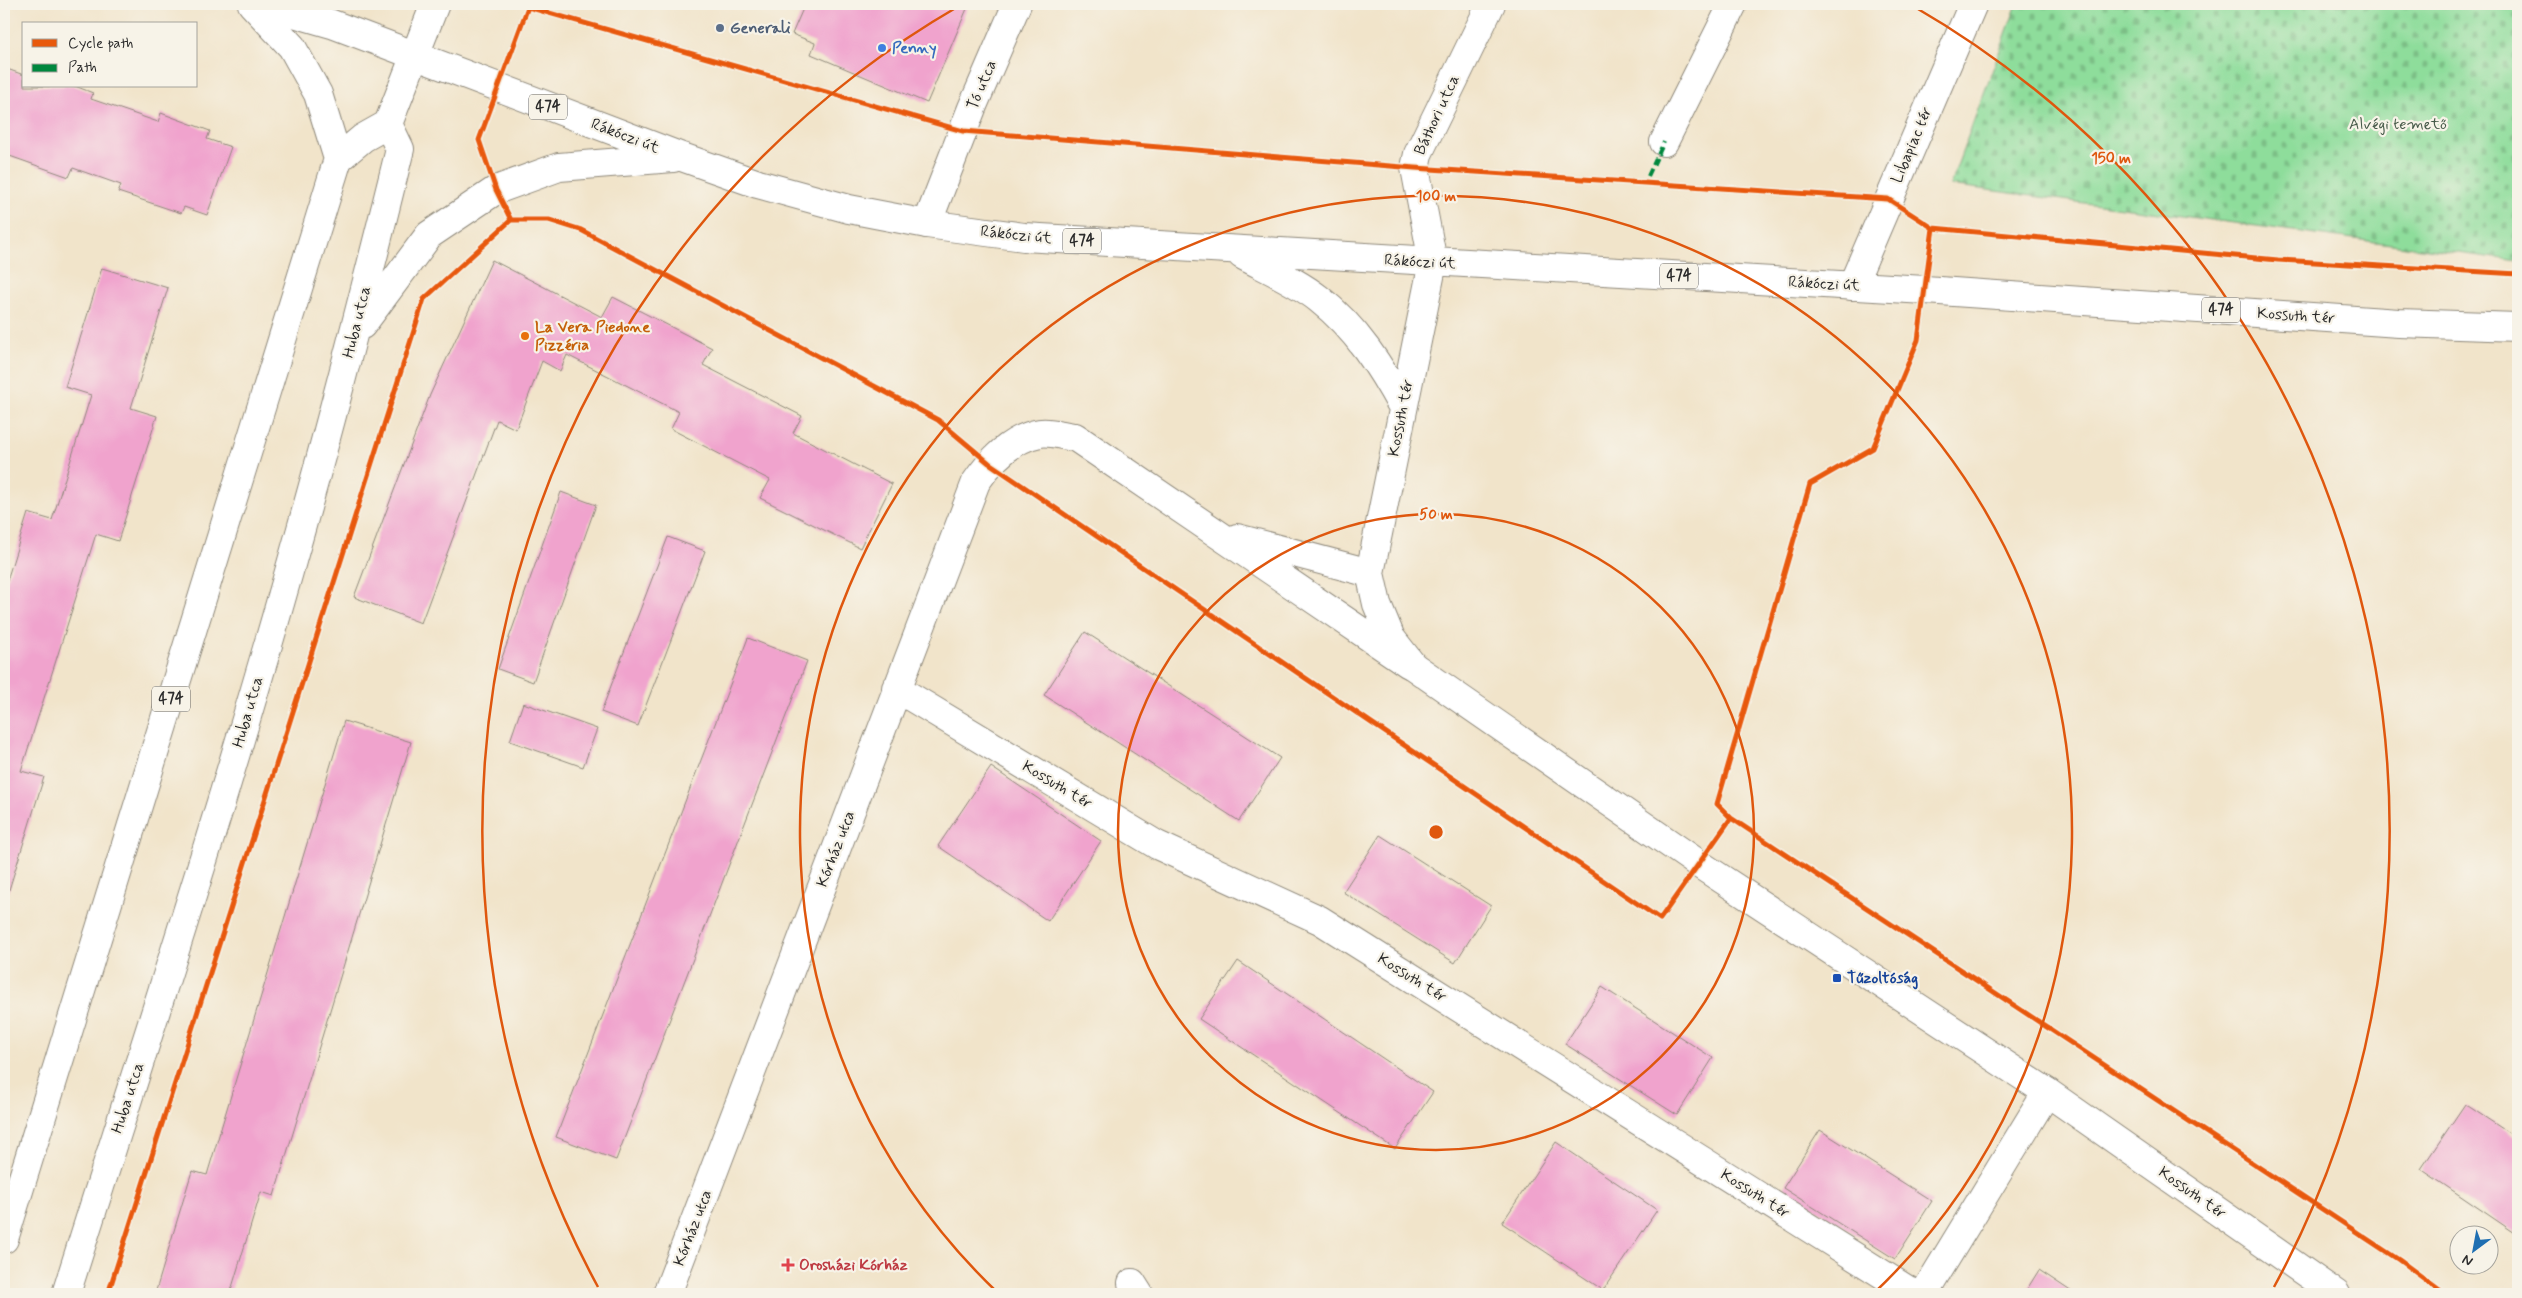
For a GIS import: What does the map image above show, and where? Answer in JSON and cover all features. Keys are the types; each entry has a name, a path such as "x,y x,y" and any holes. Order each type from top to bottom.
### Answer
{"main road":[{"path":"252,4 292,47 318,94 338,159 363,138 388,124 435,4"},
{"name":"Rákóczi út","path":"263,4 332,24 758,184 849,209 927,224 1024,237 1925,290"},
{"name":"Tó utca","path":"927,224 972,108 1017,4"},
{"name":"Báthori utca","path":"1433,262 1415,168 1418,154 1490,4"},
{"path":"1664,142 1733,4"},
{"name":"Libapiac tér","path":"1852,286 1973,4"},
{"name":"Huba utca","path":"66,1294 206,853 292,563 354,334 400,149 388,124"},
{"name":"474","path":"354,334 429,235 496,190 559,167 682,157"},
{"name":"474","path":"4,1239 338,159"},
{"path":"1237,251 1318,298 1356,335 1383,372 1403,408"},
{"name":"Kossuth tér","path":"1413,666 1391,638 1377,604 1370,573 1433,262"},
{"name":"Kossuth tér","path":"1925,290 2399,323 2518,327"},
{"name":"Kossuth tér","path":"1041,433 1075,437 1413,666 1699,864 2047,1092 2336,1294"},
{"name":"Kórház utca","path":"668,1294 896,688 976,482 989,463 1014,443 1041,433"},
{"name":"Kossuth tér","path":"1218,533 1370,573"},
{"name":"Kossuth tér","path":"896,688 1157,845 1320,920 1914,1294"},
{"path":"1924,1294 2047,1092"}],"green space":[{"name":"Alvégi temető","path":"2017,4 2518,4 2518,261 1950,185"}],"building":[{"name":"Penny","path":"805,4 969,4 927,103 811,54 815,43 792,34"},
{"path":"7,69 22,74 22,88 80,88 93,93 91,99 158,122 161,113 210,131 207,139 231,147 207,215 184,207 181,213 118,192 121,185 73,168 69,177 4,154 6,145 4,144 4,78"},
{"path":"492,260 602,317 613,297 712,348 703,365 802,416 793,433 892,484 860,548 760,498 770,480 671,429 679,412 567,355 560,371 542,361 516,429 497,420 421,623 354,597 430,395"},
{"path":"102,268 168,288 131,408 157,416 118,541 96,534 21,771 44,777 4,906 4,590 28,513 52,520 91,395 65,387"},
{"path":"561,492 596,505 533,682 498,669"},
{"path":"668,537 705,551 638,726 601,712"},
{"path":"1085,632 1280,758 1239,821 1044,695"},
{"path":"748,638 807,661 616,1160 556,1137"},
{"path":"523,703 597,729 583,767 510,741"},
{"path":"344,721 411,742 274,1196 261,1192 230,1294 155,1294 192,1171 207,1175"},
{"path":"991,767 1101,841 1048,921 938,846"},
{"path":"1380,835 1491,906 1455,963 1343,892"},
{"path":"1238,961 1433,1092 1395,1149 1199,1019"},
{"path":"1602,987 1713,1058 1677,1115 1565,1044"},
{"path":"2465,1104 2518,1139 2518,1235 2421,1169"},
{"path":"1820,1130 1932,1201 1895,1259 1783,1188"},
{"path":"1556,1142 1657,1210 1603,1290 1502,1223"},
{"path":"2039,1270 2075,1294 2024,1294"}],"marked path":[{"path":"1648,176 1664,142"}],"cycle path":[{"path":"511,220 496,190 479,140 529,4"},
{"path":"528,7 963,131 1415,168 1888,199 1933,228 2278,260 2518,274"},
{"path":"108,1294 424,299 511,220 549,220 581,230 938,420 989,463 1660,919 1731,818 2399,1260 2445,1294"},
{"path":"1731,818 1717,804 1810,484 1873,448 1918,340 1933,228"}],"place":[{"name":"Generali","path":"720,28"},
{"name":"Penny","path":"882,48"},
{"name":"La Vera Piedone Pizzéria","path":"525,336"},
{"name":"Tűzoltóság","path":"1837,978"},
{"name":"Orosházi Kórház","path":"788,1265"}]}
